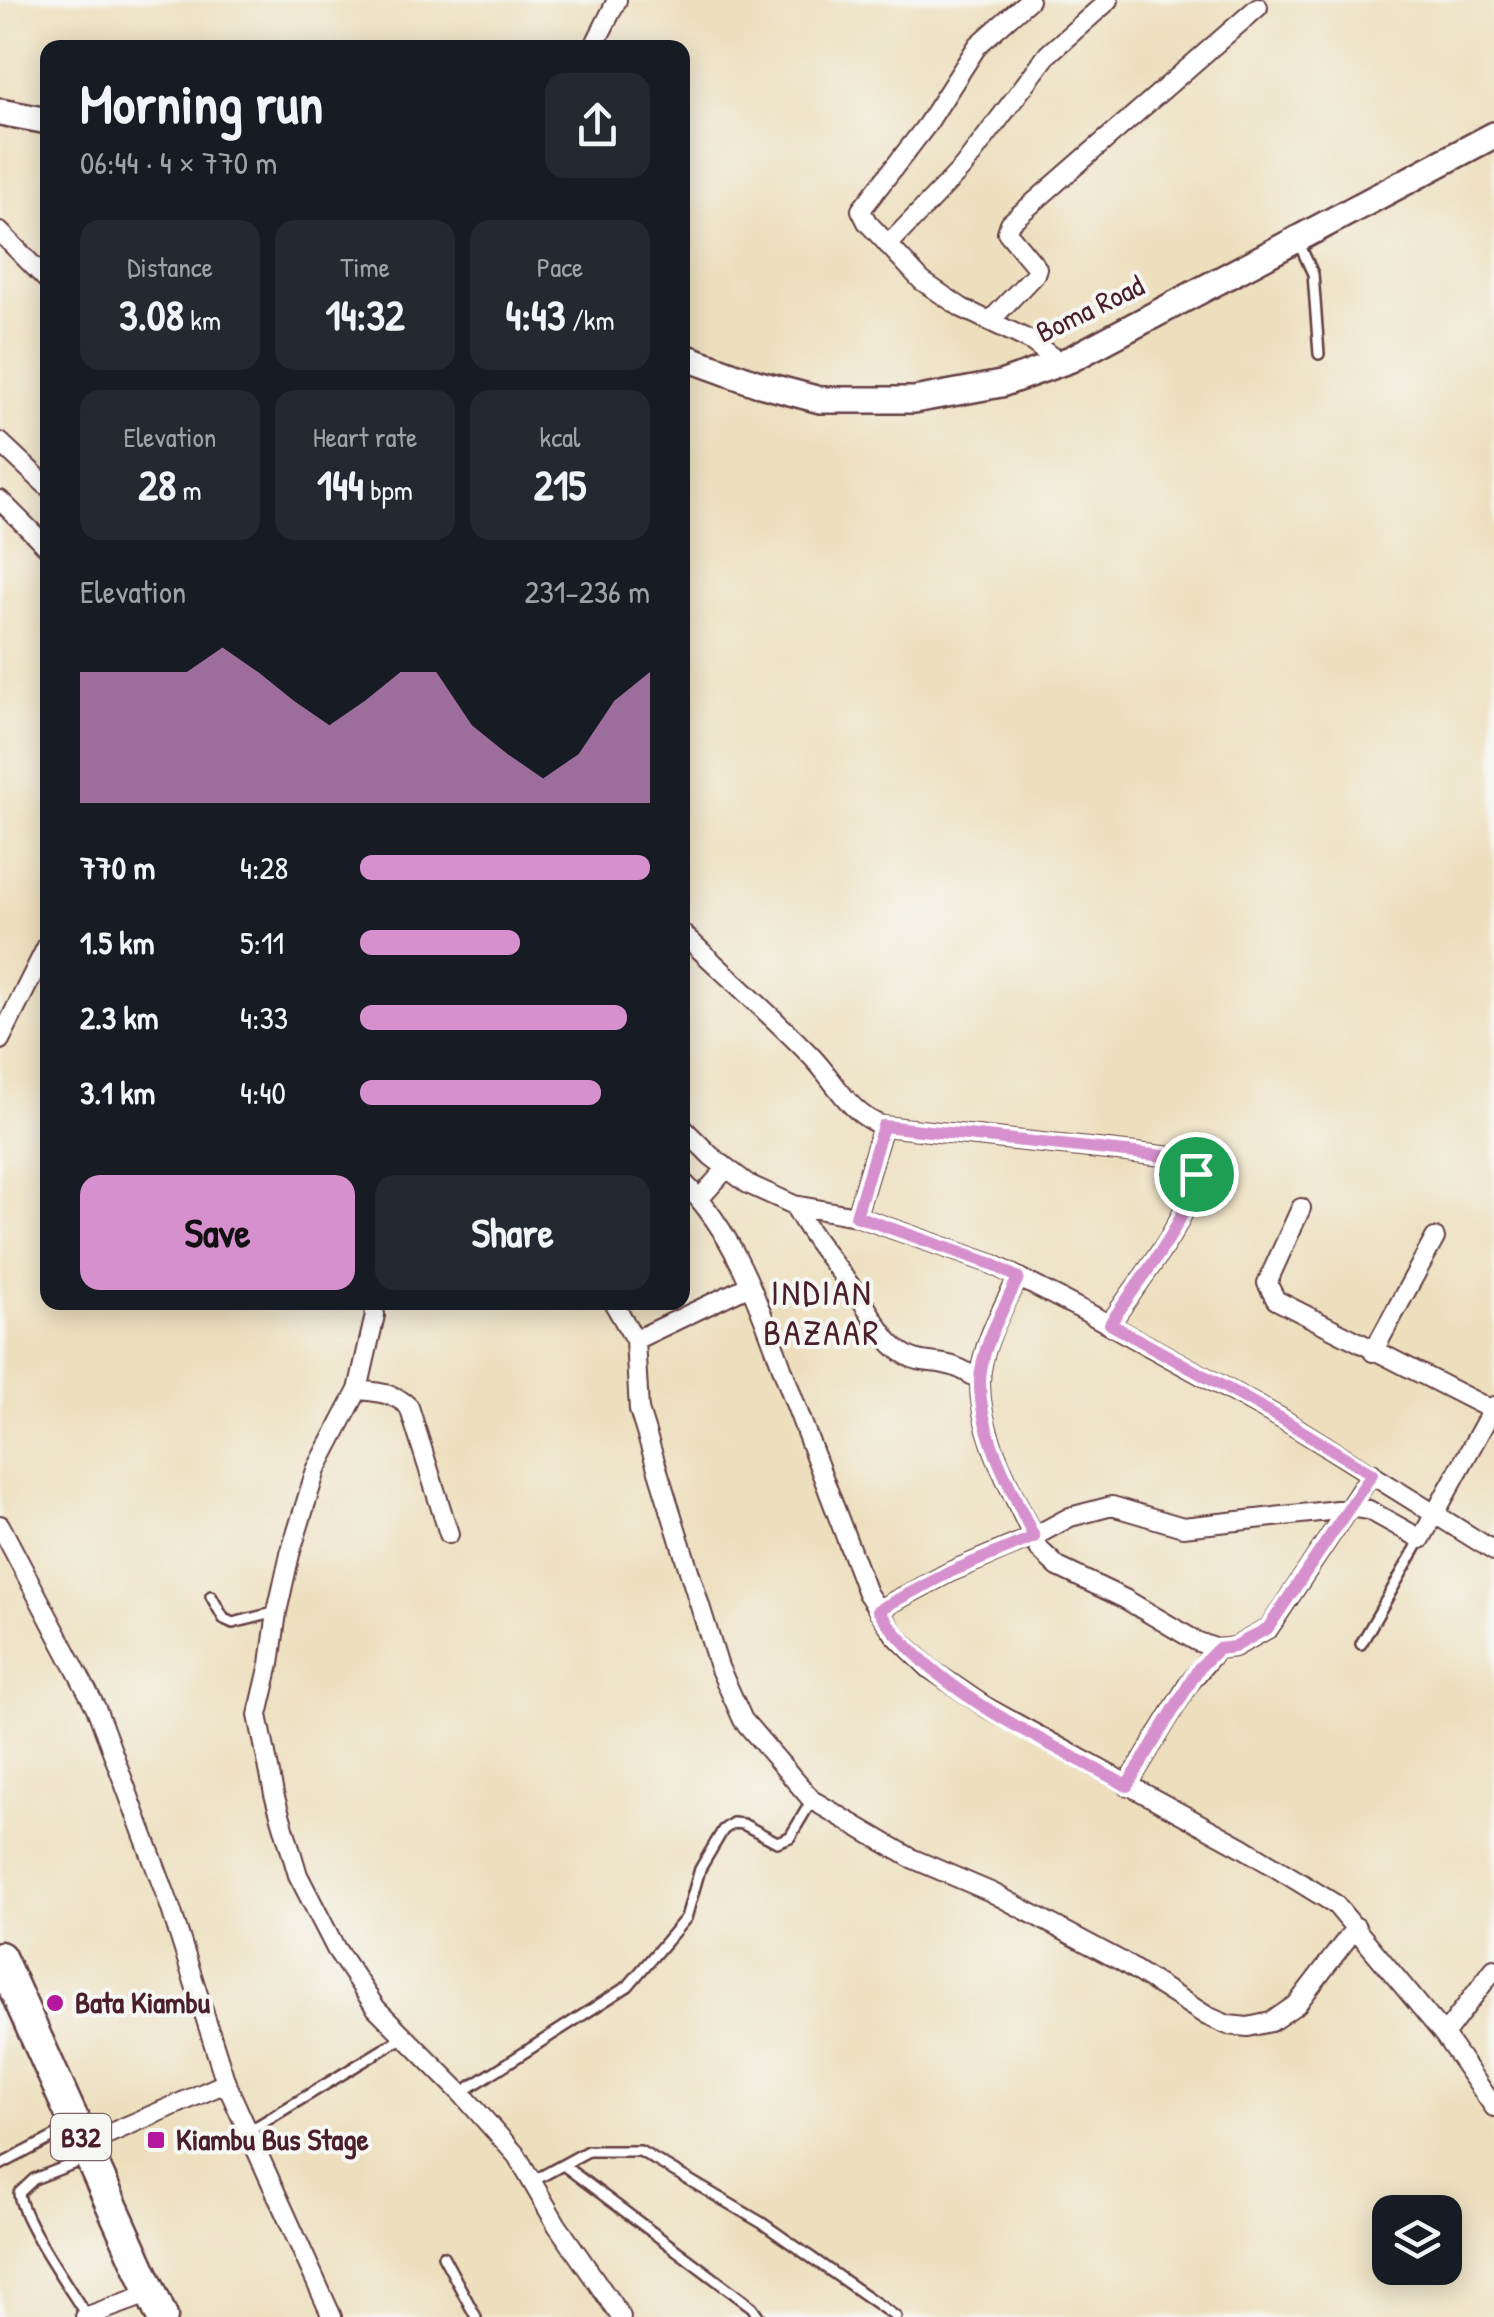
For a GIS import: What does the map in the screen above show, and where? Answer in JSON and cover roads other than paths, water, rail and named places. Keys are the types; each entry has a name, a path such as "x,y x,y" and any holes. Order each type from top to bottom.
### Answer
{"highway":[{"name":"B32","path":"0,1957 7,1991 84,2142 157,2305"}],"main road":[{"path":"0,112 40,120"},
{"name":"Boma Road","path":"690,359 756,383 820,400 914,400 1001,384 1060,363 1494,136"}],"street":[{"path":"1028,0 978,45 926,126 862,206 867,222 922,281 962,308 1031,341 1060,363"},
{"path":"888,245 963,167 1048,54 1110,0"},
{"path":"597,40 619,1"},
{"path":"991,320 1037,268 1006,232 1010,223 1258,7"},
{"path":"0,232 40,272"},
{"path":"0,442 40,480"},
{"path":"0,500 40,540"},
{"path":"690,941 814,1060 868,1121 883,1126 1173,1157 1189,1162 1196,1174 1192,1193 1110,1324"},
{"path":"0,1040 40,960"},
{"path":"856,1216 883,1126"},
{"path":"690,1134 748,1184 794,1206 856,1216 992,1264 1110,1324 1284,1420 1494,1551"},
{"path":"700,1198 726,1168"},
{"path":"690,1189 722,1231 748,1286 867,1593 896,1635 930,1669 986,1707 1242,1847 1335,1904 1444,2035 1494,2107"},
{"path":"794,1206 807,1231 887,1340 922,1362 962,1369 980,1380"},
{"path":"878,1610 1070,1517 1112,1506 1183,1528 1346,1509 1369,1510 1421,1540 1491,1419 1292,1311 1270,1292 1267,1283 1301,1208"},
{"path":"1373,1352 1435,1238"},
{"path":"1018,1278 998,1320 980,1380 995,1452 1040,1550 1058,1567 1126,1599 1196,1641 1218,1649 1234,1647 1268,1628 1372,1474"},
{"path":"635,1340 748,1286"},
{"path":"375,1310 358,1390 316,1470 277,1612 258,1715 274,1794 298,1875 336,1949 376,2008 517,2156 557,2224 621,2317"},
{"path":"618,1310 635,1340 639,1410 719,1666 743,1720 812,1800 910,1858 991,1892 1121,1961 1207,2016 1228,2025 1248,2028 1271,2022 1297,2004 1356,1927"},
{"path":"358,1390 384,1392 410,1407 449,1534"},
{"path":"0,1526 96,1708 170,1906 226,2082 332,2317"},
{"path":"1127,1786 1188,1685 1218,1649"},
{"path":"1444,2035 1494,1970"},
{"path":"84,2142 226,2082"},
{"path":"86,2317 157,2305"}],"lane":[{"path":"1296,239 1313,274 1319,354"},
{"path":"1360,1644 1421,1540"},
{"path":"211,1596 224,1619 233,1623 277,1612"},
{"path":"461,2093 628,1986 686,1918 700,1869 723,1830 734,1823 743,1824 777,1842 790,1837 812,1800"},
{"path":"248,2132 405,2036"},
{"path":"0,2165 84,2142"},
{"path":"84,2142 18,2193 86,2317"},
{"path":"533,2181 588,2150 640,2151 762,2223 896,2317"},
{"path":"563,2165 752,2307 758,2317"},
{"path":"444,2256 476,2317"}],"place":[{"name":"Bata Kiambu","path":"55,2003"},
{"name":"Kiambu Bus Stage","path":"156,2140"}],"district":[{"name":"INDIAN BAZAAR","path":"822,1313"}]}
